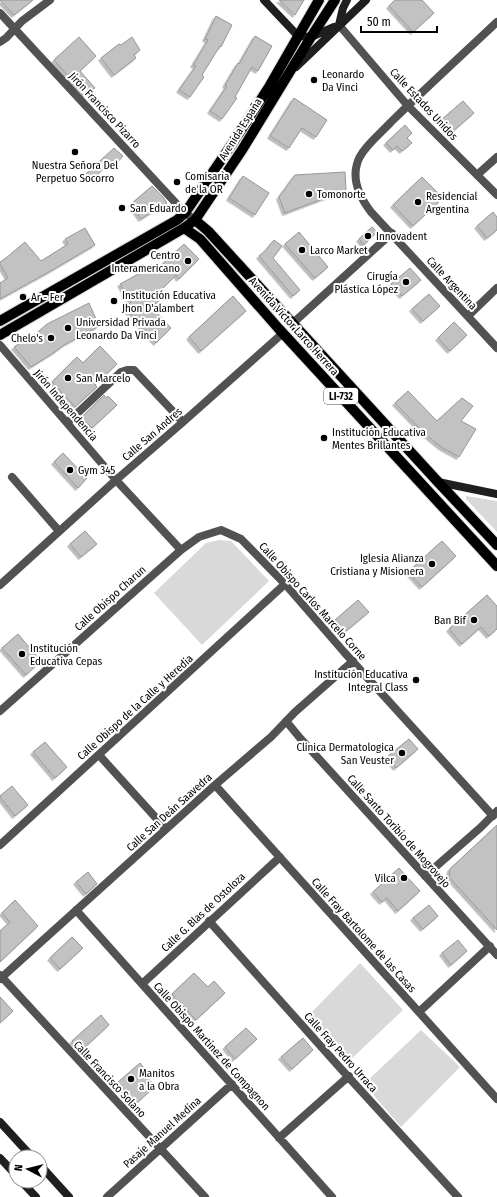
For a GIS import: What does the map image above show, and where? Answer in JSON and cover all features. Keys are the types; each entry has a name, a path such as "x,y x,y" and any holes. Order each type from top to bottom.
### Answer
{"main road":[{"path":"264,0 298,36 311,37 339,25"},
{"name":"Avenida España","path":"0,321 177,220 185,213 236,138 319,0"},
{"name":"Avenida España","path":"0,334 184,228 195,220 242,150 335,0"},
{"path":"339,25 339,20 347,0"},
{"path":"288,74 366,0"},
{"name":"Avenida Víctor Larco Herrera","path":"195,220 208,231 497,545"},
{"name":"Avenida Víctor Larco Herrera","path":"184,228 200,239 283,333 497,566"},
{"path":"438,482 497,494"},
{"path":"0,1122 25,1149"},
{"path":"0,1158 8,1166"},
{"path":"48,1174 69,1197"},
{"path":"28,1189 36,1197"}],"street":[{"path":"0,42 22,21 50,0"},
{"name":"Jirón Francisco Pizarro","path":"0,13 185,213 195,220"},
{"name":"Calle Argentina","path":"497,22 366,148 357,164 356,181 362,201 371,212 497,348"},
{"name":"Calle Estados Unidos","path":"339,25 408,106 497,195"},
{"path":"477,175 497,158"},
{"path":"293,323 392,233"},
{"path":"468,316 497,288"},
{"name":"Calle San Andres","path":"0,585 116,480 283,333"},
{"name":"Jirón Independencia","path":"0,345 116,480"},
{"path":"67,423 121,372 127,370 134,370 183,422"},
{"path":"12,477 59,531"},
{"path":"116,480 181,550"},
{"name":"Calle Obispo Carlos Marcelo Corne","path":"181,550 200,537 221,530 242,539 285,584 344,652 495,813"},
{"name":"Calle Obispo Charun","path":"0,711 181,550"},
{"name":"Calle Obispo de la Calle y Heredia","path":"0,845 285,584"},
{"name":"Calle San Deán Saavedra","path":"1,977 215,785 271,737 286,721 353,661"},
{"name":"Calle Santo Toribio de Mogrovejo","path":"286,721 497,955"},
{"path":"99,755 166,829"},
{"name":"Calle Fray Bartolome de las Casas","path":"215,785 497,1099"},
{"path":"425,876 495,813"},
{"name":"Calle G. Blas de Ostoloza","path":"142,984 280,857"},
{"name":"Calle Obispo Martinez de Compagnon","path":"76,910 332,1197"},
{"name":"Calle Fray Pedro Urraca","path":"209,922 458,1197"},
{"path":"419,1012 490,946"},
{"name":"Calle Francisco Solano","path":"1,977 205,1197"},
{"path":"279,1138 349,1076"},
{"name":"Pasaje Manuel Medina","path":"107,1197 232,1084"}],"shaded area":[{"path":"466,496 497,501 497,532 466,499"},
{"path":"219,540 231,541 269,581 202,645 154,593 206,543"},
{"path":"360,963 403,1010 346,1064 307,1017"},
{"path":"421,1030 460,1067 401,1127 364,1084"}],"building":[{"path":"0,0 33,0 14,15"},
{"path":"279,0 304,0 295,15"},
{"path":"395,0 422,0 434,13 413,32 389,6"},
{"path":"216,16 232,25 221,47 220,46 202,75 204,77 190,97 179,90 196,66 193,65 208,40 205,39"},
{"path":"255,36 272,46 258,71 252,67 235,97 237,98 222,119 210,111 227,86 225,85"},
{"path":"79,37 96,56 80,71 95,88 85,95 54,60"},
{"path":"132,37 140,50 134,55 136,58 114,75 101,58 119,44 121,45"},
{"path":"294,98 327,120 316,137 302,128 289,148 270,136"},
{"path":"463,101 474,113 451,133 440,121"},
{"path":"405,125 412,133 407,138 412,143 402,151 397,146 393,150 386,143"},
{"path":"114,148 123,156 116,164 112,161 90,181 85,175"},
{"name":"Tomonorte","path":"345,172 346,190 285,213 279,197 295,175"},
{"path":"243,176 269,193 255,215 229,198"},
{"name":"Residencial Argentina","path":"422,177 443,198 413,226 393,205"},
{"path":"152,186 167,203 141,219 131,204"},
{"path":"493,212 497,217 497,230 487,238 477,226"},
{"name":"Innovadent","path":"372,227 377,232 364,245 359,239"},
{"path":"85,228 95,245 0,299 0,283 8,278 0,262 25,242 41,261 68,244 65,239"},
{"name":"Larco Market","path":"299,232 328,267 315,278 285,244"},
{"path":"274,240 282,246 273,258 300,290 293,296 259,256"},
{"path":"184,244 199,259 179,279 176,275 160,291 164,296 152,307 171,328 156,343 125,308 131,302 120,284 142,272 151,265 156,270"},
{"name":"Cirugía Plástica López","path":"410,268 421,280 402,296 391,284"},
{"path":"429,294 440,306 423,321 412,309"},
{"path":"233,296 246,311 201,351 189,337"},
{"path":"89,303 99,326 64,345 31,367 14,347 38,332 47,324"},
{"path":"454,322 467,335 450,351 438,338"},
{"path":"100,346 117,364 95,385 97,387 75,407 52,382 77,357 83,363"},
{"path":"408,391 437,421 462,398 473,406 461,421 476,429 459,457 441,447 424,433 395,403"},
{"path":"104,395 106,398 108,396 117,405 92,428 83,419 85,418 83,416"},
{"name":"Gym 345","path":"63,453 87,478 78,488 54,462"},
{"path":"85,531 97,544 81,557 70,544"},
{"name":"Iglesia Alianza Cristiana y Misionera","path":"442,541 456,556 422,587 408,572"},
{"name":"Ban Bif","path":"487,595 497,606 497,629 489,636 481,627 462,644 449,629"},
{"path":"358,600 369,612 345,632 335,620"},
{"name":"Institución Educativa Cepas","path":"18,634 41,661 26,675 2,648"},
{"name":"Clinica Dermatologica San Veuster","path":"409,739 418,749 396,768 387,757"},
{"path":"45,742 67,767 55,778 33,752"},
{"path":"12,786 28,805 15,816 0,797"},
{"path":"497,825 497,930 449,877 450,869"},
{"path":"399,868 420,891 398,911 387,898 382,902 373,892"},
{"path":"88,872 97,884 86,894 76,882"},
{"path":"15,900 38,926 0,962 0,931 10,922 2,913"},
{"path":"429,905 438,916 423,929 413,918"},
{"path":"72,937 83,948 60,969 50,958"},
{"path":"458,940 467,951 451,965 442,953"},
{"path":"194,973 208,987 214,981 225,993 196,1020 172,994"},
{"path":"0,997 13,1011 0,1023"},
{"path":"101,1015 109,1025 81,1051 72,1041"},
{"path":"246,1028 257,1039 235,1059 225,1047"},
{"path":"303,1038 313,1050 292,1069 281,1057"},
{"path":"140,1063 148,1073 145,1075 155,1086 136,1104 117,1083"}],"place":[{"name":"Leonardo Da Vinci","path":"314,80"},
{"name":"Nuestra Señora Del Perpetuo Socorro","path":"75,152"},
{"name":"Comisarìa de la OR","path":"177,182"},
{"name":"Tomonorte","path":"309,194"},
{"name":"Residencial Argentina","path":"418,202"},
{"name":"San Eduardo","path":"122,208"},
{"name":"Innovadent","path":"368,236"},
{"name":"Larco Market","path":"302,250"},
{"name":"Centro Interamericano","path":"188,261"},
{"name":"Cirugía Plástica López","path":"406,282"},
{"name":"Ar - Fer","path":"23,297"},
{"name":"Institución Educativa Jhon D'alambert","path":"114,301"},
{"name":"Universidad Privada Leonardo Da Vinci","path":"68,328"},
{"name":"Chelo's","path":"51,338"},
{"name":"San Marcelo","path":"68,378"},
{"name":"Institución Educativa Mentes Brillantes","path":"324,438"},
{"name":"Gym 345","path":"70,470"},
{"name":"Iglesia Alianza Cristiana y Misionera","path":"432,564"},
{"name":"Ban Bif","path":"474,620"},
{"name":"Institución Educativa Cepas","path":"22,654"},
{"name":"Institución Educativa Integral Class","path":"416,680"},
{"name":"Clinica Dermatologica San Veuster","path":"402,753"},
{"name":"Vilca","path":"404,878"},
{"name":"Manitos a la Obra","path":"131,1079"}]}
